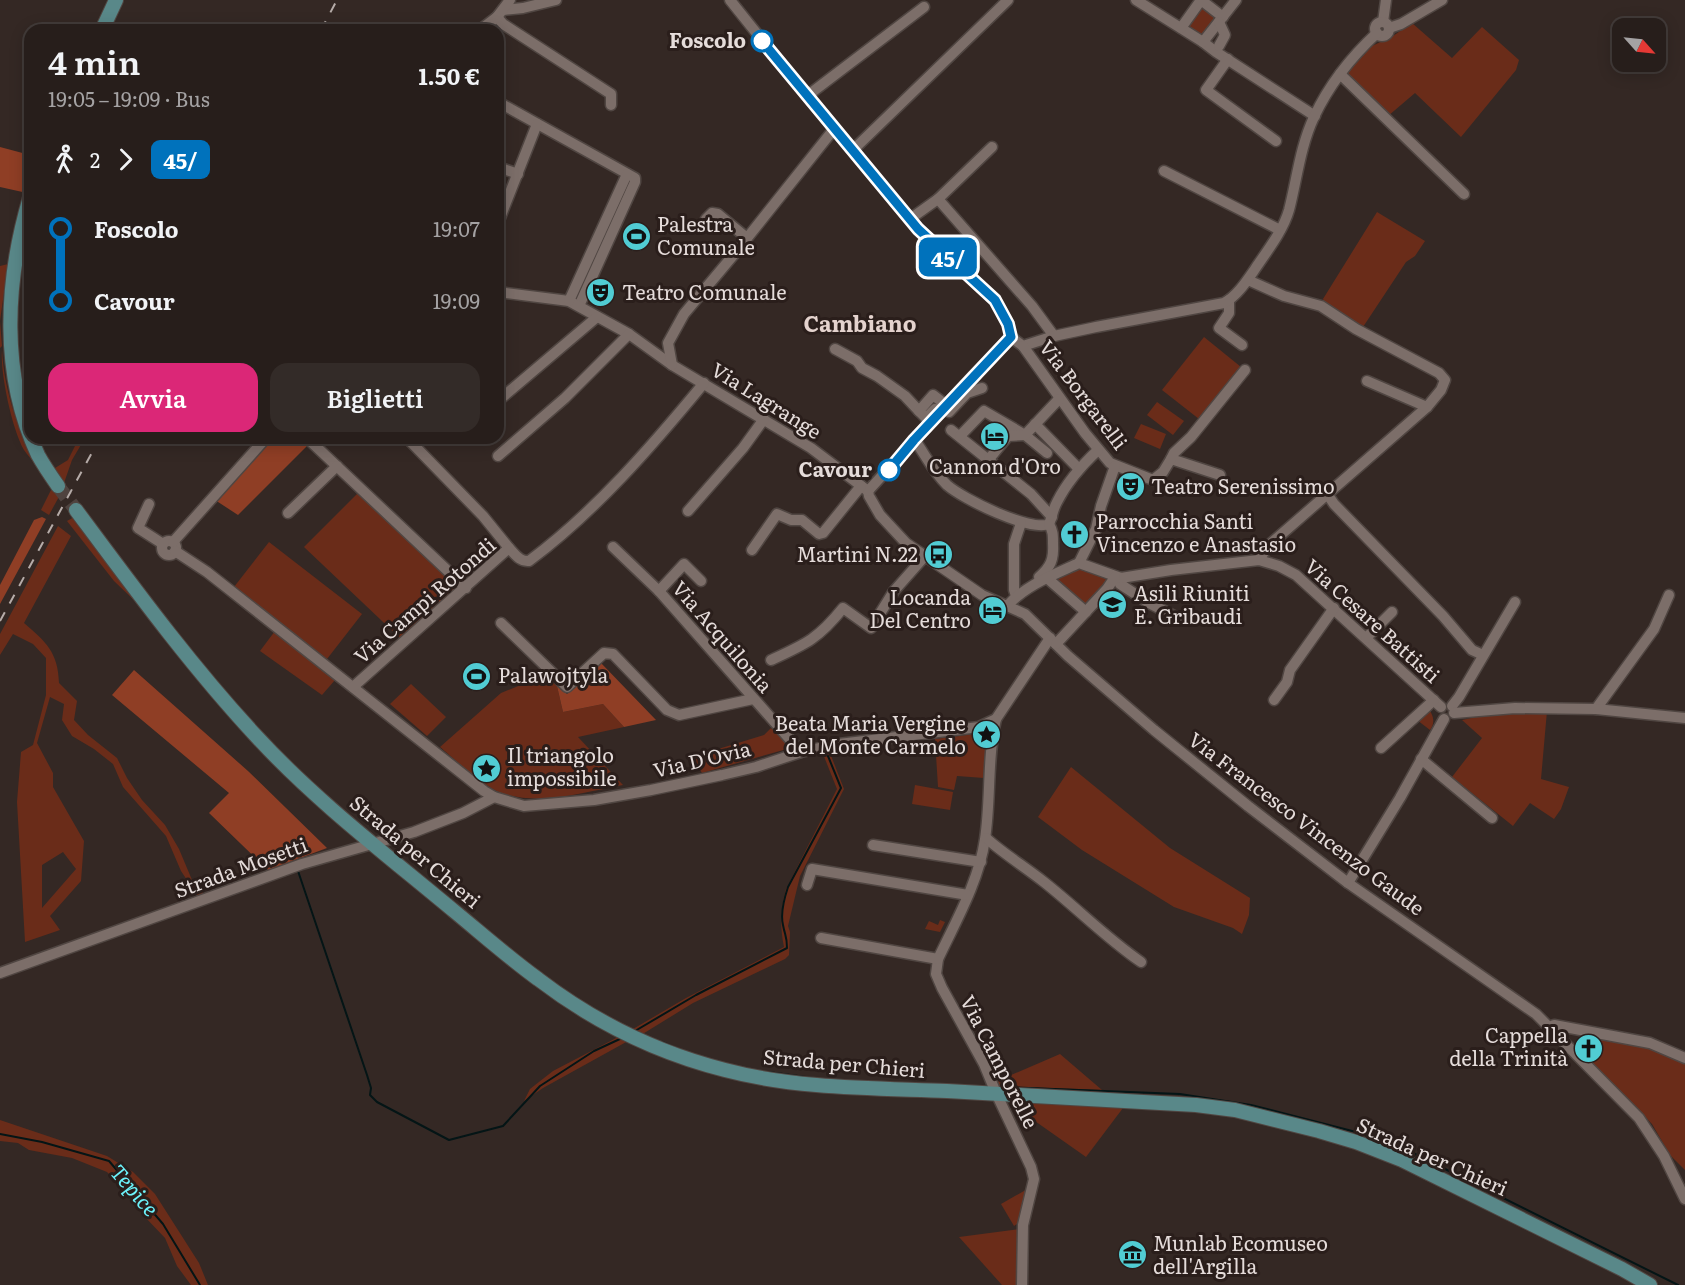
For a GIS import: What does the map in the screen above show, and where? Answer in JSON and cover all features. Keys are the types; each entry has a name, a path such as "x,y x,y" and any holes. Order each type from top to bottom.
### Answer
{"main road":[{"path":"105,24 116,0"},
{"path":"24,222 10,282 6,316 10,373 24,422"},
{"path":"33,444 58,486"},
{"name":"Strada per Chieri","path":"76,510 161,625 258,739 373,844 539,980 585,1011 620,1030 659,1048 724,1070 796,1083 1196,1105 1235,1110 1319,1131 1402,1160 1650,1285"}],"street":[{"path":"487,24 510,0"},
{"path":"500,13 556,0"},
{"path":"730,0 910,219 934,245 995,300 1008,324 1011,337 944,404 941,425"},
{"path":"1136,0 1315,116"},
{"path":"1181,28 1202,0 1221,19 1226,35 1219,46"},
{"path":"1203,42 1236,0"},
{"path":"1386,0 1386,25"},
{"path":"1023,346 1054,336 1224,303 1229,300 1248,280 1280,230 1288,212 1304,144 1315,116 1340,74 1377,33 1376,26 1401,24 1442,0"},
{"path":"853,150 1004,1"},
{"path":"807,96 924,7"},
{"path":"500,13 502,24"},
{"path":"504,25 611,94 611,105"},
{"path":"1203,42 1219,46 1228,58"},
{"path":"1228,58 1206,90 1276,141"},
{"path":"1340,74 1464,194"},
{"path":"504,105 635,178 574,304 504,293"},
{"path":"504,208 537,124"},
{"path":"672,365 668,351 670,337 684,314 834,129"},
{"path":"910,219 938,199 992,147"},
{"path":"504,169 518,174"},
{"path":"1164,171 1280,230"},
{"path":"938,199 1012,283 1054,336"},
{"path":"706,219 712,213 718,214 747,238"},
{"path":"1248,280 1284,296 1322,306 1356,330 1444,376 1444,384 1427,407 1268,546 1259,560"},
{"path":"1229,300 1229,313 1219,328 1242,345"},
{"name":"Via Lagrange","path":"574,304 629,334 672,365 811,448 865,489"},
{"path":"504,396 597,317"},
{"path":"498,456 565,398 629,334"},
{"path":"642,344 655,347 670,337"},
{"name":"Via Borgarelli","path":"1011,337 1023,346 1059,399 1098,450 1115,466"},
{"path":"835,350 857,361 862,368 878,376 989,459 1031,494 1051,520 1053,531 1053,561 1032,586"},
{"path":"1007,606 1016,596 1032,586 1079,563 1096,529 1101,506 1115,466 1153,480 1163,472 1174,453 1191,437 1245,370"},
{"path":"1367,381 1427,407"},
{"name":"Via Campi Rotondi","path":"149,504 138,528 170,546 207,572 353,687 509,548 519,558 529,561 565,533 642,455 704,383"},
{"path":"941,425 967,393 982,388"},
{"path":"941,425 933,395 944,404"},
{"path":"989,459 1008,436 1025,435 1059,399"},
{"path":"752,550 777,514 791,520 802,520 819,534 823,532 916,442 941,425 984,411 1025,435 1047,453"},
{"path":"688,511 743,448 764,419"},
{"path":"1035,424 1079,470"},
{"path":"916,442 935,472 947,485 967,499 1021,523 1042,527 1051,520 1056,505 1079,470 1098,450"},
{"path":"170,546 261,444"},
{"path":"313,444 465,588"},
{"path":"413,444 483,516 509,548"},
{"path":"1171,459 1220,475"},
{"path":"288,513 337,466"},
{"name":"Via Francesco Vincenzo Gaude","path":"865,489 891,529 906,543 982,595 1025,614 1193,762 1348,883 1536,1014 1639,1118 1664,1156 1685,1199"},
{"path":"1328,495 1334,504 1443,616 1472,650 1483,655"},
{"path":"1016,596 1014,544 1021,523"},
{"name":"Via Acquilonia","path":"614,547 659,591 801,752"},
{"path":"771,660 807,644 827,628 843,608 871,628 894,591 925,556"},
{"name":"Via Cesare Battisti","path":"1118,578 1259,560 1279,566 1296,575 1445,706"},
{"path":"1079,563 1118,578"},
{"path":"659,591 684,564 701,581"},
{"path":"1047,578 1086,612"},
{"path":"821,938 938,959 981,862 986,837 991,739 996,719 1053,641 1086,612 1118,578"},
{"path":"1118,578 1120,584 1178,618"},
{"path":"1596,709 1654,628 1669,596"},
{"path":"1381,748 1459,697 1515,602"},
{"path":"1274,700 1287,682 1290,670 1334,608"},
{"path":"1366,638 1392,612"},
{"path":"501,623 567,687 604,653 613,654 667,710 679,715 753,699"},
{"name":"Via D'Ovia","path":"353,687 484,791 494,797 524,806 594,800 651,790 756,767 801,752 865,740 965,730 979,727 996,719"},
{"path":"1445,706 1596,709 1685,718"},
{"path":"1348,883 1400,798 1444,719 1439,714 1445,706"},
{"path":"1421,759 1492,818"},
{"name":"Strada Mosetti","path":"0,974 302,864 373,844 453,817 494,797"},
{"path":"986,837 1002,852 1044,882 1109,940 1141,962"},
{"path":"873,845 981,862"},
{"path":"807,885 812,869 968,895"},
{"name":"Via Camporelle","path":"938,959 936,974 942,988 984,1064 1031,1167 1034,1179 1023,1225 1022,1285"},
{"path":"1550,1027 1554,1025 1650,1043 1685,1058"}],"shaded area":[{"path":"1201,0 1223,17 1203,42 1181,28"},
{"path":"1412,23 1452,58 1482,27 1519,60 1516,70 1461,137 1415,93 1388,116 1345,75 1372,46"},
{"path":"0,147 24,153 24,192 0,187"},
{"path":"1377,212 1425,241 1415,256 1406,262 1363,327 1326,306 1323,299"},
{"path":"8,264 0,321 0,266"},
{"path":"0,321 2,346 0,348"},
{"path":"1204,337 1241,367 1199,419 1162,390"},
{"path":"2,350 9,396 24,437 24,444 27,444 38,468 24,450 15,429 5,386"},
{"path":"1157,402 1184,421 1173,435 1147,415"},
{"path":"1141,424 1166,434 1160,449 1134,438"},
{"path":"76,444 81,444 72,460 64,483 55,468 68,460"},
{"path":"265,444 308,445 238,515 215,500"},
{"path":"52,488 61,493 49,515 41,510"},
{"path":"358,493 457,587 401,639 304,547"},
{"path":"42,517 46,519 0,604 0,585 34,520"},
{"path":"74,517 138,604 114,581 67,521"},
{"path":"58,526 71,536 24,623 49,648 56,663 59,683 77,701 74,720 88,735 117,758 142,800 165,825 179,849 192,880 205,895 199,898 181,871 166,836 123,787 113,764 72,736 62,720 64,704 50,697 37,743 53,773 53,787 84,841 81,881 50,916 60,930 25,942 17,802 21,752 33,745 46,695 46,658 33,644 13,634 0,655 0,634","holes":["63,852 76,869 42,908 42,865"]},
{"path":"269,542 362,614 327,659 234,587"},
{"path":"1079,566 1111,580 1086,610 1050,579"},
{"path":"275,631 335,680 322,695 260,651"},
{"path":"601,663 656,720 624,727 603,704 563,712 557,686 567,694"},
{"path":"134,670 248,771 327,848 268,870 209,813 229,793 112,695"},
{"path":"545,675 557,686 563,712 603,704 624,727 578,737 623,785 561,797 514,796 493,789 440,747 501,693"},
{"path":"411,684 446,717 427,736 390,704"},
{"path":"1429,709 1433,720 1430,730 1417,720"},
{"path":"1547,711 1541,779 1569,787 1561,809 1554,819 1530,803 1513,826 1452,777 1482,738 1462,720 1495,713"},
{"path":"771,728 788,745 787,749 702,773 692,757 764,735"},
{"path":"975,734 987,742 984,778 957,776 954,790 938,787 935,739"},
{"path":"830,753 844,789 800,876 788,926 789,955 693,1003 641,1035 633,1029 686,998 784,947 781,918 786,889 837,789 823,754"},
{"path":"1071,767 1170,848 1250,898 1249,915 1242,934 1233,928 1174,907 1082,850 1038,817"},
{"path":"915,785 953,792 950,810 912,804"},
{"path":"940,920 945,922 940,932 925,929 929,921 938,925"},
{"path":"1591,1035 1642,1045 1685,1062 1685,1170 1670,1155 1652,1124 1579,1049"},
{"path":"620,1036 628,1041 524,1101 530,1089 553,1071"},
{"path":"1060,1054 1102,1090 998,1086 995,1082"},
{"path":"1026,1102 1123,1108 1086,1157 1015,1107"},
{"path":"0,1120 107,1156 133,1172 155,1194 199,1263 208,1285 191,1285 177,1266 165,1238 145,1217 133,1198 107,1172 72,1158 29,1150 18,1143 0,1141"},
{"path":"1031,1187 1021,1221 1014,1226 1001,1204"},
{"path":"1020,1229 1019,1285 1002,1285 959,1237"}],"waterway":[{"path":"635,1031 696,995 787,948 782,916 788,887 841,788 828,756"},
{"path":"298,871 367,1075 371,1088 370,1095 377,1102 449,1140 503,1126 540,1086 594,1051 622,1038"},
{"path":"662,1042 684,1051"},
{"path":"768,1072 813,1078"},
{"path":"852,1081 900,1083"},
{"path":"1000,1087 1180,1094 1251,1105 1360,1133 1413,1153 1678,1285"},
{"name":"Tepice","path":"0,1134 42,1142 109,1161 163,1224 200,1285"}],"tunnel":[{"path":"58,486 76,510"}],"railway":[{"path":"324,24 337,0"},
{"path":"0,621 97,444"}],"bus line":[{"name":"45/","path":"762,41 918,229 995,300 1008,324 1011,337 914,440 889,470"}],"place":[{"name":"Foscolo","path":"762,41"},
{"name":"Palestra Comunale","path":"636,236"},
{"name":"Teatro Comunale","path":"601,293"},
{"name":"Cannon d'Oro","path":"995,437"},
{"name":"Cavour","path":"889,470"},
{"name":"Teatro Serenissimo","path":"1130,487"},
{"name":"Parrocchia Santi Vincenzo e Anastasio","path":"1075,534"},
{"name":"Martini N.22","path":"939,555"},
{"name":"Asili Riuniti E. Gribaudi","path":"1113,605"},
{"name":"Locanda Del Centro","path":"992,610"},
{"name":"Palawojtyla","path":"477,676"},
{"name":"Beata Maria Vergine del Monte Carmelo","path":"987,735"},
{"name":"Il triangolo impossibile","path":"486,768"},
{"name":"Cappella della Trinità","path":"1589,1048"},
{"name":"Munlab Ecomuseo dell'Argilla","path":"1132,1255"}],"district":[{"name":"Cambiano","path":"860,324"}]}
